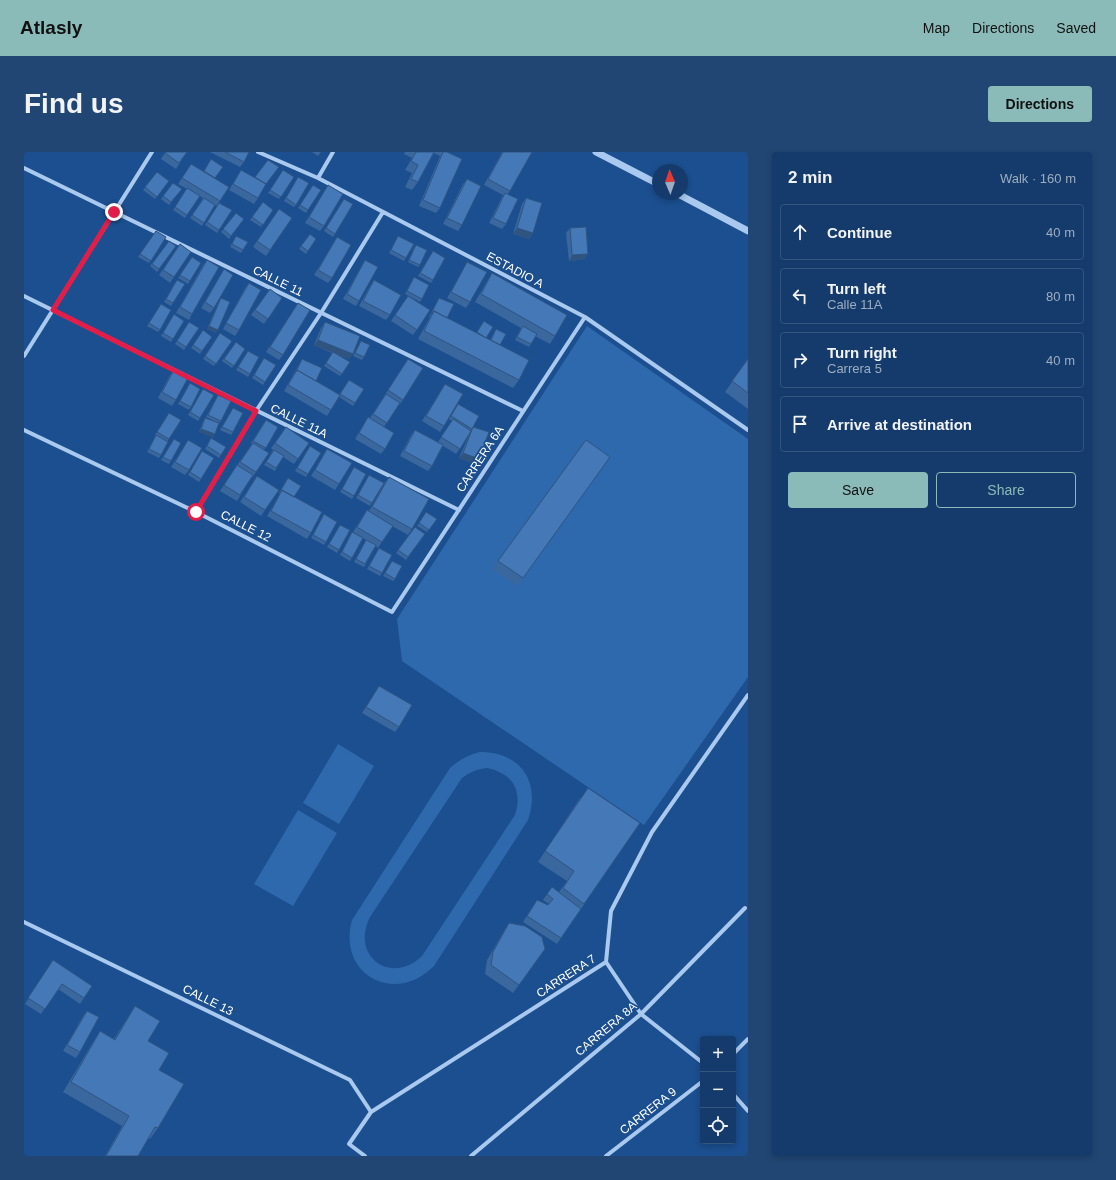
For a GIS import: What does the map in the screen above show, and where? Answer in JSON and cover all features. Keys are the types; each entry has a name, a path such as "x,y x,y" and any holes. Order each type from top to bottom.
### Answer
{"street":[{"path":"24,356 152,152"},
{"name":"ESTADIO A","path":"258,152 318,178 585,317 748,430"},
{"path":"318,178 333,152"},
{"path":"596,152 652,181"},
{"name":"CALLE 11","path":"24,168 523,411"},
{"path":"688,199 748,231"},
{"path":"196,512 256,411 321,313 383,212"},
{"name":"CALLE 11A","path":"24,296 458,510"},
{"name":"CARRERA 6A","path":"392,612 585,317"},
{"name":"CALLE 12","path":"24,430 196,512 392,612"},
{"name":"CARRERA 7","path":"365,1156 349,1144 371,1112 606,962 611,911 652,832 748,695"},
{"name":"CARRERA 8A","path":"471,1156 641,1014 745,908"},
{"name":"CALLE 13","path":"24,922 350,1080 371,1112"},
{"path":"606,962 641,1014 700,1062"},
{"path":"736,1051 748,1039"},
{"name":"CARRERA 9","path":"606,1156 700,1083"},
{"path":"736,1097 748,1111"}],"shaded area":[{"path":"587,326 748,439 748,677 644,825 402,661 397,619"},
{"path":"338,744 374,766 339,824 303,803"},
{"path":"476,753 494,753 507,757 517,763 524,772 532,793 528,820 434,966 418,978 402,983 387,983 372,978 361,969 353,956 350,939 352,920 450,768 464,758","holes":["487,768 496,770 509,778 516,790 518,798 515,815 422,956 410,965 398,968 387,967 377,962 369,954 365,944 365,931 370,917 462,778 471,772 480,769"]},
{"path":"298,810 337,833 293,906 254,884"}],"building":[{"path":"187,152 179,163 165,153"},
{"path":"225,152 249,152 244,162"},
{"path":"416,152 434,152 418,182 411,179 418,165 411,161"},
{"path":"443,152 447,152 462,159 440,208 423,200"},
{"path":"503,152 532,152 510,191 488,179"},
{"path":"211,159 223,167 215,178 204,171"},
{"path":"268,160 279,167 266,184 255,177"},
{"path":"191,164 229,187 220,201 182,178"},
{"path":"241,170 266,184 258,198 233,184"},
{"path":"283,170 294,177 281,197 270,190"},
{"path":"157,172 169,181 157,197 145,187"},
{"path":"298,177 309,183 296,205 286,198"},
{"path":"467,179 481,186 462,225 447,218"},
{"path":"173,183 182,189 171,202 163,196"},
{"path":"313,185 321,190 308,210 300,205"},
{"path":"328,185 343,194 324,226 309,217"},
{"path":"187,188 200,196 187,215 175,207"},
{"path":"505,193 518,199 506,224 493,218"},
{"path":"204,198 215,205 204,223 192,215"},
{"path":"526,198 542,203 533,233 517,228"},
{"path":"344,199 353,204 335,234 326,228"},
{"path":"263,202 273,210 263,225 252,217"},
{"path":"219,203 232,210 219,230 207,222"},
{"path":"279,209 292,218 270,250 257,241"},
{"path":"236,213 244,219 231,236 223,229"},
{"path":"586,227 588,254 572,255 570,228"},
{"path":"156,231 166,237 151,261 140,254"},
{"path":"310,234 316,239 308,251 301,246"},
{"path":"236,236 248,242 243,250 232,244"},
{"path":"398,236 414,244 406,258 391,250"},
{"path":"337,237 351,245 332,278 318,270"},
{"path":"169,241 176,246 159,269 152,264"},
{"path":"180,244 191,252 174,277 163,270"},
{"path":"416,245 427,250 420,265 409,260"},
{"path":"433,251 445,258 433,280 420,273"},
{"path":"192,257 201,263 190,281 180,275"},
{"path":"207,260 219,267 192,314 180,307"},
{"path":"365,260 378,267 359,301 347,294"},
{"path":"467,262 487,272 470,302 451,292"},
{"path":"224,269 233,275 214,308 205,302"},
{"path":"492,273 567,315 555,336 481,294"},
{"path":"414,277 429,285 422,299 407,291"},
{"path":"177,280 185,284 173,303 166,299"},
{"path":"374,280 401,295 390,315 363,301"},
{"path":"249,283 261,290 239,330 226,323"},
{"path":"270,289 282,298 268,319 255,310"},
{"path":"408,296 430,310 417,330 395,315"},
{"path":"221,298 230,302 218,330 209,326"},
{"path":"439,298 454,304 447,318 434,311 431,314"},
{"path":"298,303 310,310 283,355 270,347"},
{"path":"161,304 171,310 160,330 149,323"},
{"path":"434,311 529,360 519,380 424,331"},
{"path":"174,314 184,321 173,339 163,333"},
{"path":"484,321 493,327 486,338 477,332"},
{"path":"189,322 199,328 186,347 177,341"},
{"path":"325,322 360,336 353,354 318,340"},
{"path":"523,326 537,334 531,344 517,337"},
{"path":"496,329 506,334 500,345 491,340"},
{"path":"203,330 212,337 202,351 193,345"},
{"path":"220,333 232,341 216,364 205,356"},
{"path":"361,341 370,345 364,357 355,353"},
{"path":"236,342 245,349 234,366 224,359"},
{"path":"248,351 259,357 250,374 238,367"},
{"path":"333,352 350,362 342,374 326,363"},
{"path":"264,358 276,365 265,382 254,375"},
{"path":"302,359 322,368 316,381 297,370 296,372"},
{"path":"408,359 423,368 403,400 388,390"},
{"path":"748,359 748,393 732,381"},
{"path":"174,370 188,378 176,400 162,392"},
{"path":"297,370 340,395 331,410 288,385"},
{"path":"349,380 364,389 355,403 340,394"},
{"path":"190,383 200,389 191,407 180,401"},
{"path":"445,384 463,394 444,426 426,416"},
{"path":"203,389 214,395 200,418 190,412"},
{"path":"386,394 400,403 387,423 373,414"},
{"path":"218,395 231,401 221,421 208,415"},
{"path":"458,404 479,416 472,429 451,416"},
{"path":"233,408 243,413 233,432 222,427"},
{"path":"169,413 181,420 169,439 157,432"},
{"path":"368,417 394,433 385,449 359,433"},
{"path":"205,418 219,423 215,434 201,429"},
{"path":"453,419 471,431 460,449 441,437"},
{"path":"266,420 278,427 266,448 253,441"},
{"path":"286,427 309,443 298,459 275,443"},
{"path":"473,427 489,432 479,459 463,453"},
{"path":"415,430 443,445 432,466 404,451"},
{"path":"156,435 168,442 161,455 149,449"},
{"path":"211,438 226,447 221,455 207,446"},
{"path":"174,439 181,443 171,461 163,457"},
{"path":"188,440 202,448 189,470 175,462"},
{"path":"586,440 610,457 523,578 498,561"},
{"path":"253,443 269,453 256,472 240,462"},
{"path":"310,446 321,453 308,474 297,468"},
{"path":"327,449 352,463 339,484 315,470"},
{"path":"274,450 284,456 276,468 266,462"},
{"path":"202,451 214,458 201,479 190,472"},
{"path":"237,465 253,475 240,495 224,485"},
{"path":"354,467 366,474 354,496 342,489"},
{"path":"369,475 384,483 372,503 358,495"},
{"path":"257,476 279,490 265,510 244,497"},
{"path":"389,477 429,499 412,529 372,507"},
{"path":"288,478 301,486 294,497 281,490"},
{"path":"282,490 322,512 311,533 271,511"},
{"path":"367,510 393,526 382,542 357,527"},
{"path":"426,512 437,519 429,530 419,523"},
{"path":"324,514 337,522 326,542 313,535"},
{"path":"340,525 350,530 339,550 329,544"},
{"path":"415,527 425,534 408,557 398,550"},
{"path":"352,532 363,538 352,558 342,552"},
{"path":"366,540 376,545 365,564 356,559"},
{"path":"379,548 392,555 382,573 369,566"},
{"path":"392,561 402,566 395,579 385,573"},
{"path":"379,686 412,705 399,727 366,707"},
{"path":"588,788 640,823 584,904 563,888 574,871 545,851"},
{"path":"552,887 581,909 561,938 527,916 537,900 548,905 553,899 547,894"},
{"path":"509,923 525,926 542,937 545,949 519,985 491,965 493,952"},
{"path":"53,960 92,986 84,998 62,984 45,1009 28,998"},
{"path":"135,1006 160,1021 148,1041 169,1053 159,1070 184,1084 158,1128 155,1127 138,1156 106,1156 129,1116 71,1082 100,1031 115,1040"},
{"path":"87,1011 99,1017 80,1052 67,1045"}],"route":[{"path":"114,212 53,310 256,411 196,512"}]}
